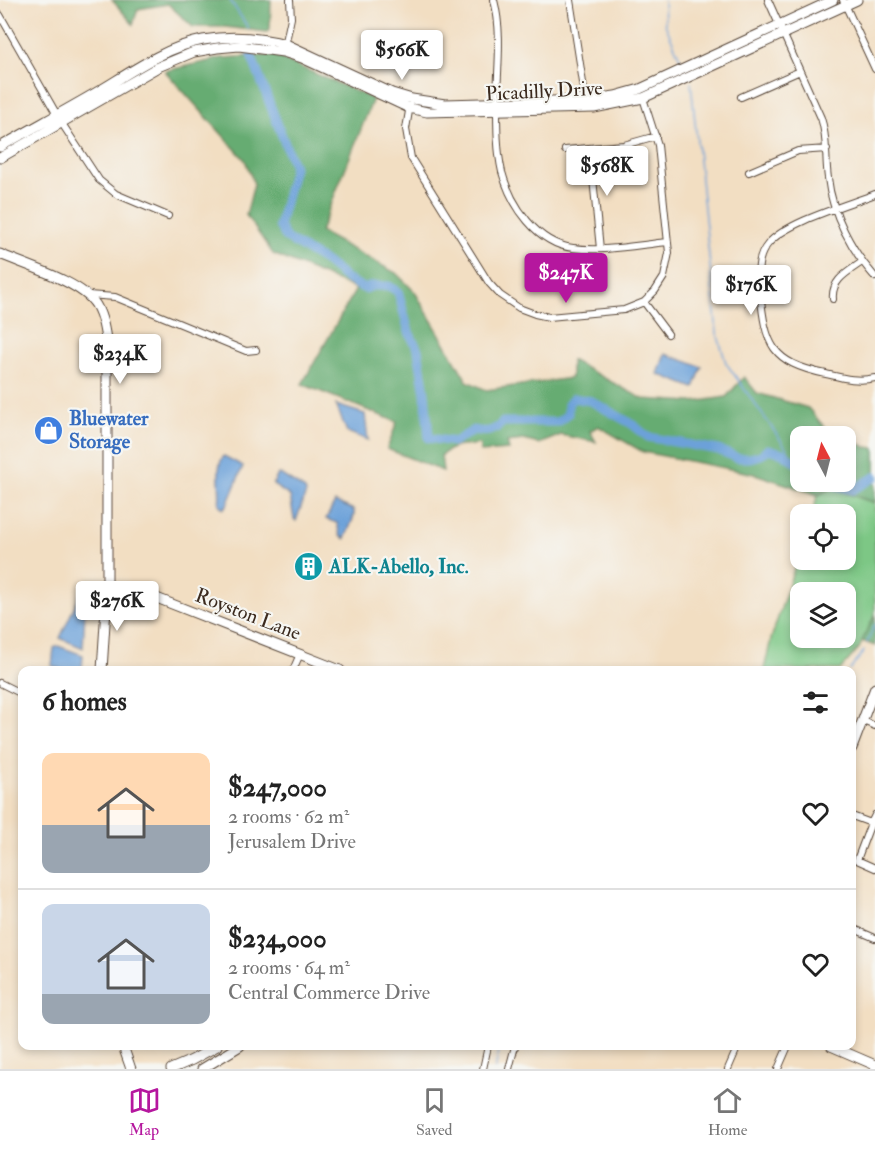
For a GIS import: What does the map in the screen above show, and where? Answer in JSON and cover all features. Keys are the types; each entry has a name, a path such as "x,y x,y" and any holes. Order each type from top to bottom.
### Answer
{"street":[{"path":"284,48 291,18 290,0"},
{"path":"494,0 500,40 497,108 500,162 507,186 526,220 535,230 570,248 600,249 668,242"},
{"path":"570,0 587,104"},
{"path":"768,0 825,129 829,185 836,209 850,243 875,278"},
{"name":"Picadilly Drive","path":"587,104 640,88 833,0"},
{"name":"Picadilly Drive","path":"0,147 158,67 194,52 239,46 284,48 302,58 411,104 443,113 587,104 604,107 643,98 845,3 857,0"},
{"path":"845,3 875,69"},
{"path":"0,15 59,119 88,166 105,188 168,216"},
{"path":"741,98 800,71"},
{"path":"411,104 406,137 414,165 489,283 505,300 519,308 535,315 558,317 624,310 644,302 664,277 668,262 668,242 659,151 643,98"},
{"name":"Picadilly Drive","path":"0,158 59,119"},
{"path":"565,150 624,145 656,136"},
{"path":"590,148 600,249"},
{"path":"749,172 798,151 827,149"},
{"path":"875,194 784,232 771,241 763,252 758,273 764,324 773,347 782,357 794,366 853,380 875,378"},
{"path":"0,254 77,286 96,305 103,323 107,346 106,592 102,666"},
{"path":"832,299 832,291 841,277 862,262"},
{"path":"88,295 115,297 246,351 256,350"},
{"path":"644,302 668,334"},
{"name":"Royston Lane","path":"106,592 149,595 330,666"},
{"path":"295,666 300,654"},
{"path":"0,682 18,692"},
{"path":"856,738 875,688"},
{"path":"863,721 875,726"},
{"path":"875,815 857,860 875,868"},
{"path":"856,817 871,823"},
{"path":"856,929 875,938"},
{"path":"124,1050 131,1069"},
{"path":"171,1069 209,1050"},
{"path":"202,1069 233,1050"},
{"path":"483,1069 487,1050"},
{"path":"509,1069 514,1050"},
{"path":"728,1069 736,1050"},
{"path":"778,1069 786,1050"},
{"path":"840,1050 875,1065"}],"green space":[{"path":"112,0 271,0 270,28 267,32 225,27 193,27 168,4 138,9 133,24"},
{"path":"273,55 373,99 320,232 396,273 415,292 467,381 486,390 571,378 571,360 643,399 693,402 726,397 744,377 757,393 808,408 823,426 790,426 790,486 755,474 643,452 598,426 590,431 596,442 561,435 539,444 523,440 507,442 509,450 480,452 480,444 454,447 441,455 443,471 387,449 397,422 302,384 356,289 273,254 246,215 254,184 245,160 165,71 222,58"},
{"path":"856,442 875,448 875,503 843,492 856,492"},
{"path":"824,492 843,492 875,503 875,615 859,648 843,666 765,666 771,639 794,570 856,570 856,504 815,504 818,495"},
{"path":"875,615 875,646 862,641"}],"water":[{"path":"665,354 702,367 694,388 658,374"},
{"path":"336,405 365,414 368,440 347,432"},
{"path":"224,456 243,466 227,505 223,509 219,504 219,466"},
{"path":"278,474 305,490 296,521 290,496 273,485"},
{"path":"335,502 354,510 345,539 340,536 337,523 326,519"},
{"path":"82,590 86,591 83,648 60,638"},
{"path":"58,646 83,655 82,666 52,666 54,648"}],"waterway":[{"path":"230,0 249,29"},
{"path":"664,0 665,24 682,63"},
{"path":"251,55 294,167 279,226 286,238 365,289 372,286 389,286 398,292 409,332 418,350 429,438 454,442 474,430 490,431 503,422 558,422 568,414 568,404 573,398 591,401 632,424 648,437 718,450 738,458 761,455 768,449 783,453 790,458"},
{"path":"691,83 717,333 726,363 790,453"},
{"path":"856,488 875,477"},
{"path":"867,643 875,624"},
{"path":"853,666 864,651"},
{"path":"495,1069 499,1050"}],"place":[{"name":"Bluewater Storage","path":"48,430"},
{"name":"ALK-Abello, Inc.","path":"308,566"}]}
